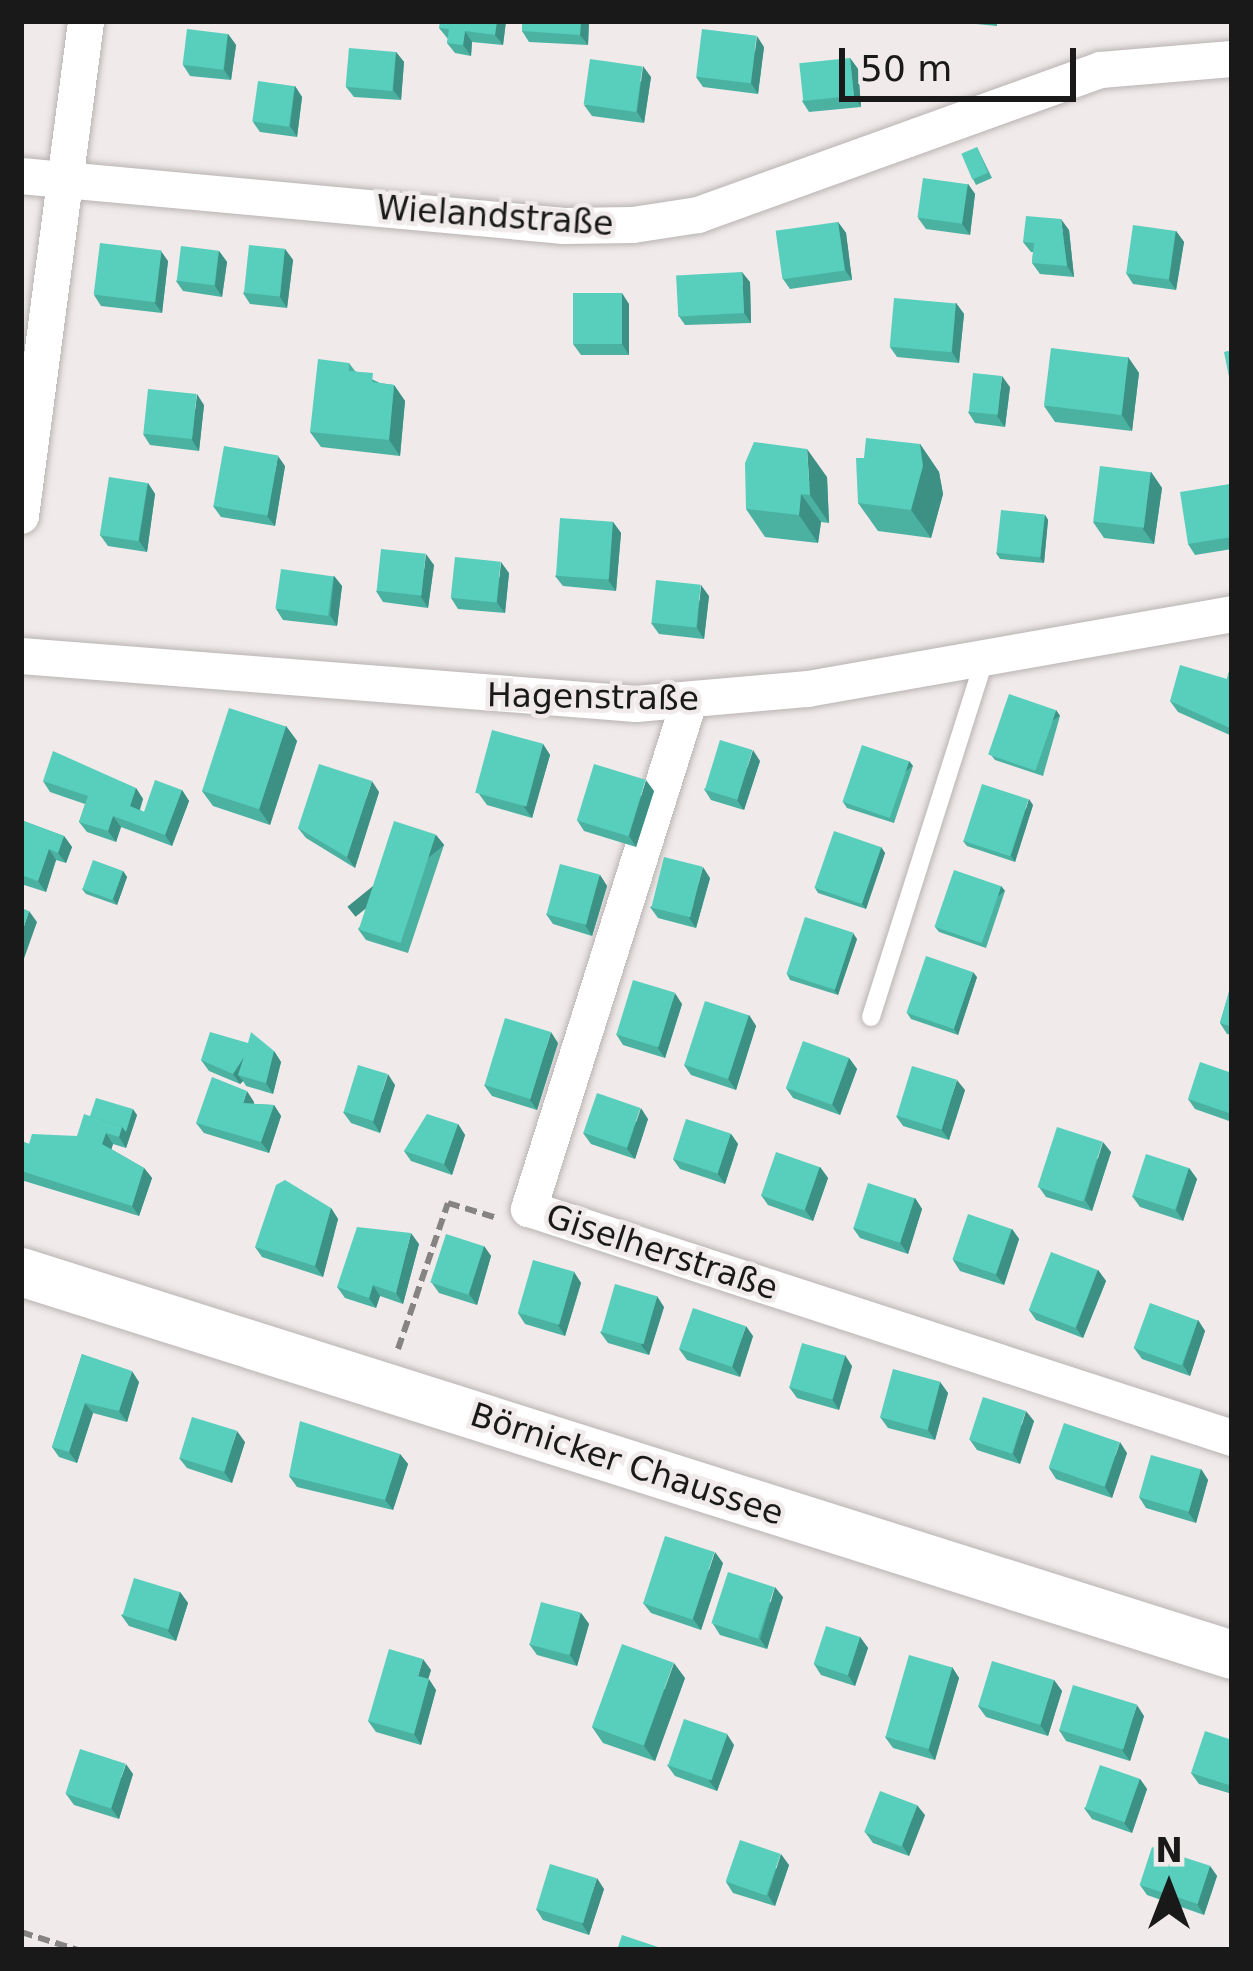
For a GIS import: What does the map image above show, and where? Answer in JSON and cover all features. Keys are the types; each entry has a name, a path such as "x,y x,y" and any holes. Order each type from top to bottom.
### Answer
{"main road":[{"name":"Börnicker Chaussee","path":"21,1272 1232,1655"}],"street":[{"path":"21,516 86,21"},
{"name":"Wielandstraße","path":"21,176 564,226 633,225 698,214 1101,70 1232,59"},
{"name":"Hagenstraße","path":"21,656 509,698 689,702 985,658 1232,614"},
{"name":"Giselherstraße","path":"689,702 529,1209 1232,1438"}],"lane":[{"path":"871,1016 985,658"}],"path":[{"path":"398,1349 448,1203 504,1220"},
{"path":"21,1932 78,1950"}],"building":[{"path":"440,21 497,21 495,35 465,31 463,45 447,43 449,29 439,28"},
{"path":"522,21 581,21 580,35 522,31"},
{"path":"187,29 228,34 223,70 183,65"},
{"path":"702,29 757,36 751,83 696,77"},
{"path":"349,48 396,52 392,91 346,87"},
{"path":"850,58 854,96 803,101 799,63"},
{"path":"590,59 642,66 636,112 584,105"},
{"path":"258,81 295,86 289,127 252,122"},
{"path":"977,147 988,173 972,179 961,154"},
{"path":"923,178 968,184 962,224 917,218"},
{"path":"1026,216 1061,219 1067,266 1032,263 1034,243 1023,242"},
{"path":"838,222 845,271 782,279 776,231"},
{"path":"1133,225 1176,231 1169,280 1126,274"},
{"path":"100,243 162,251 155,302 94,295"},
{"path":"249,245 285,249 280,297 244,293"},
{"path":"181,246 219,251 214,285 177,281"},
{"path":"742,272 744,313 678,316 676,275"},
{"path":"573,293 622,293 622,344 573,344"},
{"path":"894,298 956,303 951,352 890,347"},
{"path":"1051,348 1128,358 1121,415 1044,406"},
{"path":"1232,350 1232,392 1224,352"},
{"path":"318,359 349,363 349,371 373,373 372,382 394,385 389,440 310,432"},
{"path":"973,373 1002,376 998,415 969,412"},
{"path":"148,389 197,394 192,439 143,434"},
{"path":"866,438 920,444 923,466 911,510 858,503 856,458 864,458"},
{"path":"754,442 807,449 810,495 801,494 799,515 746,509 745,463"},
{"path":"224,446 278,456 268,516 213,506"},
{"path":"1100,466 1151,472 1144,528 1093,522"},
{"path":"109,477 148,483 138,541 100,535"},
{"path":"1230,484 1232,537 1188,544 1180,492"},
{"path":"1001,510 1045,515 1040,557 997,553"},
{"path":"560,518 613,522 609,580 556,576"},
{"path":"381,549 426,554 421,595 377,591"},
{"path":"455,557 501,562 496,603 451,598"},
{"path":"281,569 333,576 328,616 275,609"},
{"path":"656,580 701,585 696,627 652,623"},
{"path":"1232,661 1232,729 1170,701 1180,665 1227,679"},
{"path":"1009,694 1056,710 1035,771 988,755"},
{"path":"229,708 286,727 259,809 202,791"},
{"path":"492,730 543,744 526,807 475,793"},
{"path":"720,740 753,750 737,800 705,790"},
{"path":"862,745 909,761 890,818 842,802"},
{"path":"53,751 136,788 130,806 144,812 155,780 182,790 165,835 113,816 108,831 79,822 88,796 43,781"},
{"path":"319,764 372,781 347,857 298,828"},
{"path":"594,764 646,780 628,836 577,820"},
{"path":"982,784 1029,799 1010,856 963,841"},
{"path":"21,820 64,836 58,853 49,849 38,881 21,875"},
{"path":"394,821 436,835 401,943 359,929"},
{"path":"834,831 881,847 862,904 814,888"},
{"path":"664,857 703,867 690,917 651,907"},
{"path":"93,860 123,871 112,900 82,889"},
{"path":"560,864 600,875 586,925 547,914"},
{"path":"954,870 1001,886 982,943 934,927"},
{"path":"21,908 29,911 21,935"},
{"path":"805,917 854,933 835,990 786,974"},
{"path":"926,956 973,972 954,1029 906,1013"},
{"path":"633,980 675,993 658,1047 616,1035"},
{"path":"1232,981 1232,1027 1220,1023"},
{"path":"705,1001 749,1015 728,1079 684,1065"},
{"path":"505,1018 551,1032 530,1099 485,1085"},
{"path":"210,1032 248,1043 251,1032 274,1051 266,1083 238,1075 244,1057 233,1074 201,1060"},
{"path":"803,1041 849,1058 832,1105 786,1088"},
{"path":"1200,1062 1232,1073 1232,1114 1188,1099"},
{"path":"358,1065 388,1074 373,1121 344,1112"},
{"path":"912,1066 957,1080 942,1129 897,1116"},
{"path":"212,1077 247,1091 243,1103 274,1105 261,1142 196,1123"},
{"path":"597,1093 640,1108 627,1148 583,1133"},
{"path":"96,1098 133,1109 126,1132 90,1116"},
{"path":"84,1114 122,1127 119,1137 106,1133 102,1144 144,1168 132,1206 21,1171 21,1141 29,1144 32,1134 77,1136"},
{"path":"427,1114 458,1124 444,1164 404,1151"},
{"path":"686,1119 731,1134 718,1173 673,1159"},
{"path":"1057,1127 1103,1142 1083,1202 1038,1187"},
{"path":"776,1152 819,1167 805,1210 761,1195"},
{"path":"1146,1154 1189,1168 1175,1210 1132,1196"},
{"path":"285,1180 331,1208 315,1266 255,1247 276,1185"},
{"path":"868,1183 915,1198 900,1243 853,1228"},
{"path":"968,1214 1011,1229 996,1274 952,1259"},
{"path":"357,1227 411,1233 396,1293 373,1285 369,1298 337,1287"},
{"path":"446,1234 484,1246 468,1295 430,1283"},
{"path":"1051,1252 1098,1270 1075,1328 1029,1310"},
{"path":"533,1260 574,1272 559,1325 518,1313"},
{"path":"615,1284 657,1296 644,1344 601,1332"},
{"path":"1150,1303 1198,1320 1182,1366 1134,1348"},
{"path":"693,1308 746,1326 732,1367 679,1349"},
{"path":"802,1343 845,1355 833,1400 789,1387"},
{"path":"82,1354 132,1371 119,1411 85,1403 69,1452 52,1447"},
{"path":"893,1369 940,1382 927,1430 880,1417"},
{"path":"983,1397 1026,1411 1012,1454 969,1440"},
{"path":"192,1417 237,1431 224,1472 179,1458"},
{"path":"300,1421 400,1454 385,1500 289,1476"},
{"path":"1064,1423 1120,1442 1104,1487 1049,1467"},
{"path":"1151,1455 1201,1469 1189,1512 1139,1497"},
{"path":"665,1536 714,1552 693,1620 643,1604"},
{"path":"728,1572 775,1587 758,1638 711,1623"},
{"path":"134,1578 180,1592 169,1629 123,1615"},
{"path":"541,1602 581,1613 569,1655 530,1645"},
{"path":"826,1626 860,1637 848,1675 814,1664"},
{"path":"622,1644 674,1663 644,1746 592,1727"},
{"path":"389,1649 423,1659 418,1676 429,1679 414,1734 368,1721"},
{"path":"909,1655 952,1667 929,1749 886,1737"},
{"path":"992,1661 1054,1680 1040,1725 978,1706"},
{"path":"1073,1685 1137,1705 1123,1750 1059,1730"},
{"path":"684,1719 727,1734 712,1780 668,1765"},
{"path":"1205,1731 1232,1740 1232,1786 1191,1773"},
{"path":"80,1749 126,1764 111,1809 65,1794"},
{"path":"1100,1765 1140,1779 1125,1822 1085,1808"},
{"path":"880,1791 917,1805 902,1846 864,1832"},
{"path":"740,1840 781,1854 766,1896 726,1882"},
{"path":"1152,1847 1210,1866 1198,1904 1140,1885"},
{"path":"550,1864 597,1878 583,1923 536,1909"},
{"path":"622,1935 664,1949 664,1950 617,1950"}]}
